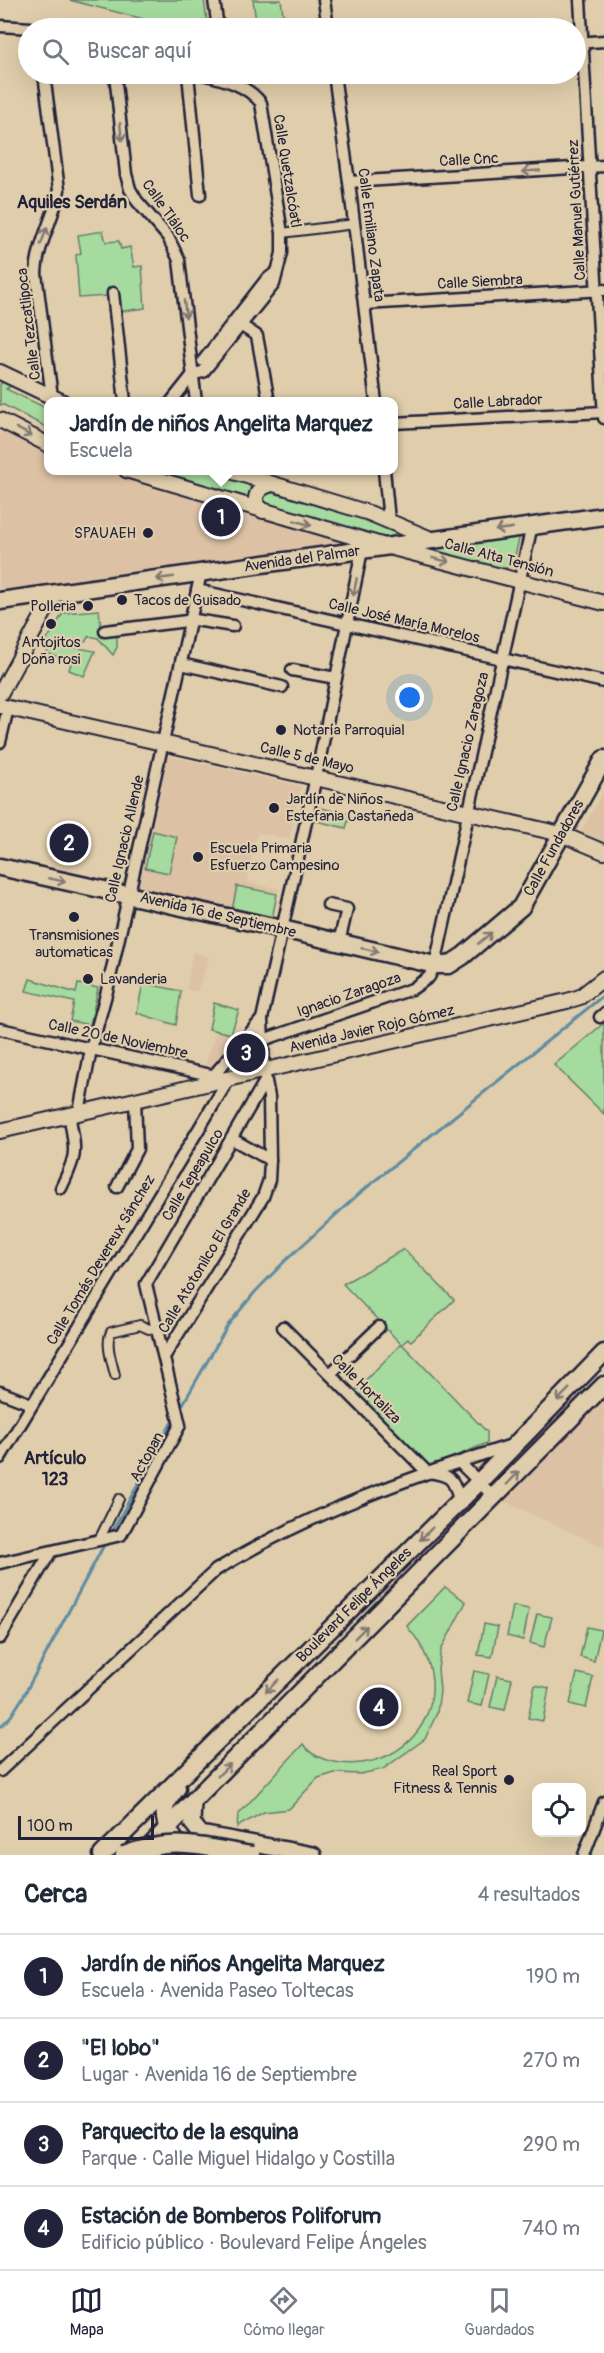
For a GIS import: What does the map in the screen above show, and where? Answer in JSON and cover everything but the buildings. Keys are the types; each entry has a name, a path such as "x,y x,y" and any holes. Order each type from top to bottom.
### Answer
{"main road":[{"name":"Avenida del Palmar","path":"0,601 604,516"},
{"name":"Calle Fundadores","path":"435,965 449,965 463,956 521,907 604,759"},
{"name":"Avenida 16 de Septiembre","path":"0,867 435,965"},
{"name":"Boulevard Felipe Ángeles","path":"102,1855 480,1481 604,1353"},
{"name":"Boulevard Felipe Ángeles","path":"143,1855 193,1801 604,1385"},
{"path":"188,1769 165,1809 168,1827 177,1844 195,1855"},
{"path":"193,1801 191,1815 196,1829 201,1834 313,1855"},
{"path":"210,1855 204,1850 204,1844 206,1840 214,1837"},
{"path":"124,1855 142,1848 171,1843 252,1855"}],"street":[{"path":"214,0 217,18"},
{"path":"324,0 327,18"},
{"name":"Calle Manuel Gutiérrez","path":"580,0 580,18"},
{"path":"0,26 18,27"},
{"path":"586,42 604,41"},
{"name":"Calle Tezcatlipoca","path":"45,84 59,190 37,258 36,274 58,397"},
{"name":"Calle Tláloc","path":"116,84 126,174 130,189 137,201 168,237 179,260 195,397"},
{"path":"189,84 200,195"},
{"name":"Calle Quetzalcóatl","path":"175,397 193,374 203,372 238,323 274,284 282,253 282,232 261,103 253,93 238,84"},
{"name":"Calle Emiliano Zapata","path":"335,84 375,397"},
{"name":"Calle Manuel Gutiérrez","path":"583,84 600,290 604,418"},
{"name":"Calle Cnc","path":"349,182 604,166"},
{"path":"282,232 355,224"},
{"name":"Calle Siembra","path":"365,304 600,290"},
{"path":"112,292 124,397"},
{"path":"238,323 257,336 268,397"},
{"path":"0,372 54,397"},
{"name":"Calle Labrador","path":"398,423 604,412"},
{"path":"0,420 44,443"},
{"name":"Calle Alta Tensión","path":"140,475 385,546 604,603"},
{"path":"240,475 389,520 431,539"},
{"path":"384,475 389,520"},
{"path":"238,504 244,503 252,495 253,483 250,478"},
{"path":"263,512 256,503 257,492 272,484"},
{"name":"Calle Ignacio Zaragoza","path":"435,965 532,525"},
{"name":"Calle Atotonilco El Grande","path":"164,1357 263,1197 269,1180 268,1097 262,1019 316,777 362,550"},
{"name":"Calle Ignacio Allende","path":"74,1113 107,991 201,573"},
{"name":"Calle José María Morelos","path":"197,590 604,682"},
{"path":"0,694 55,593"},
{"path":"105,631 190,621 233,626"},
{"path":"181,664 282,687"},
{"path":"292,670 336,678"},
{"path":"0,742 4,707"},
{"name":"Calle 5 de Mayo","path":"4,707 561,834 604,852"},
{"path":"328,905 347,909 339,942"},
{"name":"Ignacio Zaragoza","path":"262,1040 412,989 429,977 435,965"},
{"name":"Avenida Javier Rojo Gómez","path":"0,1131 229,1079 265,1076 567,1001 580,996 604,978"},
{"path":"214,1075 262,1019"},
{"name":"Calle 20 de Noviembre","path":"0,1029 229,1079"},
{"name":"Calle Tepeapulco","path":"146,1284 232,1139 265,1076"},
{"name":"Calle Tomás Devereux Sánchez","path":"0,1458 229,1079"},
{"path":"117,1187 137,1149 135,1100"},
{"path":"61,1188 74,1160 74,1113"},
{"path":"232,1139 270,1160"},
{"name":"Actopan","path":"0,1563 121,1535 178,1430 180,1420 146,1284"},
{"path":"115,1375 109,1348 111,1332 140,1325 149,1329 157,1328"},
{"name":"Calle Hortaliza","path":"283,1327 428,1472"},
{"path":"330,1374 379,1327"},
{"path":"0,1392 31,1404"},
{"path":"0,1772 216,1570 246,1551 304,1523 428,1472 515,1444"},
{"path":"459,1462 494,1497"},
{"path":"428,1472 445,1474 453,1479 459,1501"},
{"path":"99,1540 119,1499"},
{"path":"0,1638 50,1552"},
{"path":"584,1855 604,1802"}],"shaded area":[{"path":"3,429 44,452 44,475 112,475 346,541 346,546 0,595 0,430"},
{"name":"Escuela Primaria Esfuerzo Campesino","path":"168,756 301,786 289,839 257,833 246,882 278,889 272,919 139,889"},
{"path":"604,790 604,841 581,832"},
{"path":"193,952 209,957 197,992 187,989"},
{"path":"216,1031 237,1036 215,1067 205,1066"},
{"path":"604,1389 604,1547 504,1501 501,1496"}],"green space":[{"path":"69,0 204,0 207,18 140,18"},
{"path":"253,0 281,0 284,18 256,18"},
{"path":"103,231 106,242 119,241 121,249 130,247 134,267 142,266 145,308 110,313 107,296 79,298 76,255 81,253 78,235"},
{"path":"6,380 14,384 6,389 44,407 44,426 0,405 0,384"},
{"path":"158,475 232,475 246,482 251,491 246,498"},
{"path":"268,488 395,528 395,535 389,540 263,506 260,493"},
{"path":"520,535 513,564 503,570 422,549"},
{"path":"99,610 102,635 117,634 117,647 113,655 98,638 89,636 85,642 75,640 72,647 95,651 84,676 69,670 71,663 47,653 49,647 44,645 63,613"},
{"path":"315,807 350,814 346,828 312,820"},
{"path":"153,831 177,837 169,873 145,868"},
{"path":"237,886 277,894 272,919 232,910"},
{"path":"30,979 76,993 78,984 98,988 90,1025 70,1021 74,1002 26,991"},
{"path":"143,983 181,991 176,1025 137,1013"},
{"path":"214,1003 239,1010 231,1034 209,1029"},
{"path":"604,1023 604,1114 554,1065"},
{"path":"252,1037 254,1038 254,1067 227,1070"},
{"path":"404,1249 454,1300 411,1341 408,1339 402,1344 487,1432 487,1443 430,1467 355,1391 401,1344 343,1284"},
{"path":"445,1587 466,1602 441,1650 437,1713 425,1739 383,1769 360,1774 335,1773 318,1778 289,1809 264,1812 237,1827 238,1815 303,1744 309,1751 321,1758 353,1764 389,1755 416,1733 426,1717 431,1700 432,1680 425,1654 407,1626"},
{"path":"513,1606 529,1609 523,1640 507,1636"},
{"path":"537,1614 552,1617 544,1647 530,1643"},
{"path":"484,1624 498,1627 492,1657 478,1655"},
{"path":"587,1627 601,1630 594,1661 580,1657"},
{"path":"474,1671 489,1674 482,1706 467,1703"},
{"path":"577,1673 593,1677 586,1708 570,1704"},
{"path":"497,1676 512,1679 505,1710 490,1707"},
{"path":"535,1685 549,1688 543,1721 528,1718"}],"waterway":[{"path":"183,1404 228,1325 285,1261 361,1192 604,995"},
{"path":"112,1532 173,1420"},
{"path":"0,1727 11,1716 23,1697 104,1545"}],"place":[{"name":"Jardín de niños Angelita Marquez","path":"221,517"},
{"name":"SPAUAEH","path":"148,533"},
{"name":"Tacos de Guisado","path":"122,600"},
{"name":"Polleria","path":"88,606"},
{"name":"Antojitos Doña rosi","path":"51,624"},
{"name":"Notaría Parroquial","path":"281,730"},
{"name":"Jardín de Niños Estefania Castañeda","path":"274,808"},
{"name":"\"El lobo\"","path":"69,843"},
{"name":"Escuela Primaria Esfuerzo Campesino","path":"198,857"},
{"name":"Transmisiones automaticas","path":"74,917"},
{"name":"Lavanderia","path":"88,979"},
{"name":"Parquecito de la esquina","path":"246,1053"},
{"name":"Estación de Bomberos Poliforum","path":"379,1707"},
{"name":"Real Sport Fitness & Tennis","path":"509,1780"}],"district":[{"name":"Aquiles Serdán","path":"72,202"},
{"name":"Artículo 123","path":"55,1468"}]}
